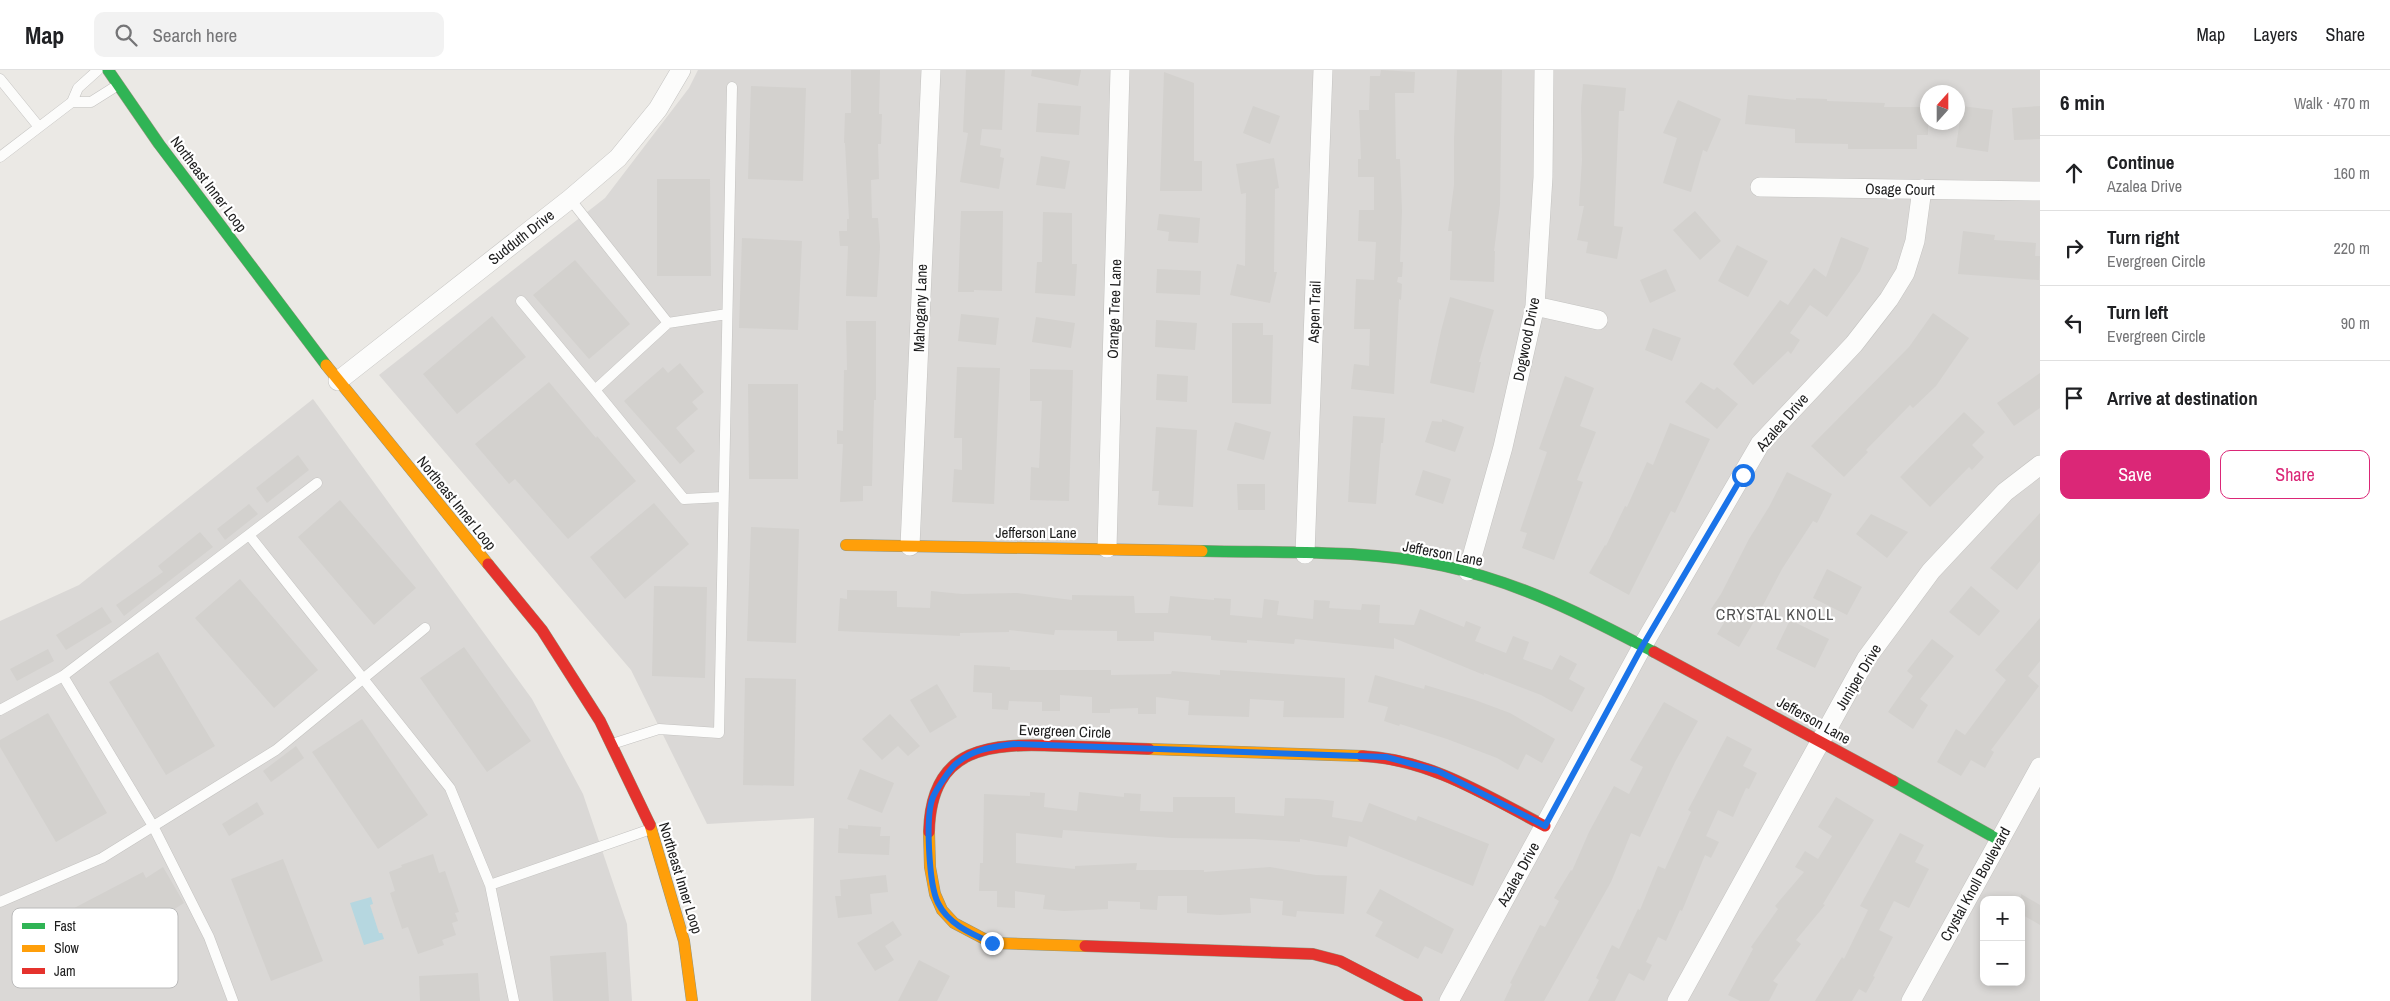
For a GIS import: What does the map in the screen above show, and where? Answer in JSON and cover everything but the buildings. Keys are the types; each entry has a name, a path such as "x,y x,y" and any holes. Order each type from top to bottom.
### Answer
{"street":[{"name":"Northeast Inner Loop","path":"108,70 159,144 338,381 542,630 600,721 652,829 684,941 692,1001"},
{"name":"Sudduth Drive","path":"338,381 570,199 618,158 658,109 681,70"},
{"name":"Mahogany Lane","path":"910,546 931,70"},
{"name":"Orange Tree Lane","path":"1107,548 1120,70"},
{"name":"Aspen Trail","path":"1305,554 1323,70"},
{"name":"Dogwood Drive","path":"1468,571 1503,446 1535,306 1543,177 1544,70"},
{"name":"Osage Court","path":"1760,187 2040,191"},
{"name":"Azalea Drive","path":"1449,1001 1643,645 1760,444 1854,344 1893,293 1905,273 1915,241 1922,189"},
{"path":"1535,306 1598,320"},
{"name":"Juniper Drive","path":"1677,1001 1866,659 1930,571 2005,492 2040,465"},
{"name":"Jefferson Lane","path":"846,545 1107,548 1305,554 1413,560 1468,571 1580,613 1821,741 1999,840"},
{"name":"Evergreen Circle","path":"1417,1001 1340,961 1313,954 992,943 969,933 951,919 938,904 931,883 929,831 932,798 956,763 981,749 1014,744 1386,757 1438,771 1545,826"},
{"name":"Crystal Knoll Boulevard","path":"1911,1001 2040,767"}],"lane":[{"path":"0,157 72,102 78,88 98,70"},
{"path":"0,79 39,127"},
{"path":"72,102 91,102 118,84"},
{"path":"611,744 659,729 719,733 732,87"},
{"path":"570,199 668,323"},
{"path":"521,301 684,499 723,497"},
{"path":"595,390 668,323 727,314"},
{"path":"0,710 63,676 317,483"},
{"path":"249,535 450,788 490,885 514,1001"},
{"path":"0,902 102,858 276,750 425,628"},
{"path":"63,676 153,826 209,938 233,1001"},
{"path":"490,885 652,829"}],"shaded area":[{"path":"698,70 2040,70 2040,1001 811,1001 814,818 707,824 631,670 379,375 605,198 689,88"},
{"path":"313,399 532,699 583,794 627,924 632,1001 0,1001 0,621 79,585"}],"water":[{"path":"371,897 373,904 370,905 379,933 382,933 384,939 364,945 350,903"}],"traffic: fast":[{"path":"108,70 159,144 326,365"},
{"path":"1202,551 1354,554 1444,566 1499,581 1526,591 1604,626 1654,652"},
{"path":"1893,781 1999,840"}],"traffic: slow":[{"path":"326,365 488,564"},
{"path":"846,545 1202,551"},
{"path":"1149,749 1362,756"},
{"path":"650,825 684,941 692,1001"},
{"path":"929,832 930,867 935,894 942,910 954,923 992,943 1085,946"}],"traffic: jam":[{"path":"488,564 542,630 600,721 650,825"},
{"path":"1654,652 1893,781"},
{"path":"929,832 932,803 941,781 953,766 969,755 989,749 1035,745 1149,749"},
{"path":"1362,756 1411,764 1434,772 1480,791 1545,826"},
{"path":"1085,946 1313,954 1340,961 1417,1001"}],"district":[{"name":"CRYSTAL KNOLL","path":"1775,614"}],"route":[{"path":"992,943 969,933 951,919 938,904 931,883 929,831 932,798 956,763 981,749 1014,744 1386,757 1438,771 1545,826 1643,645 1743,475"}]}
